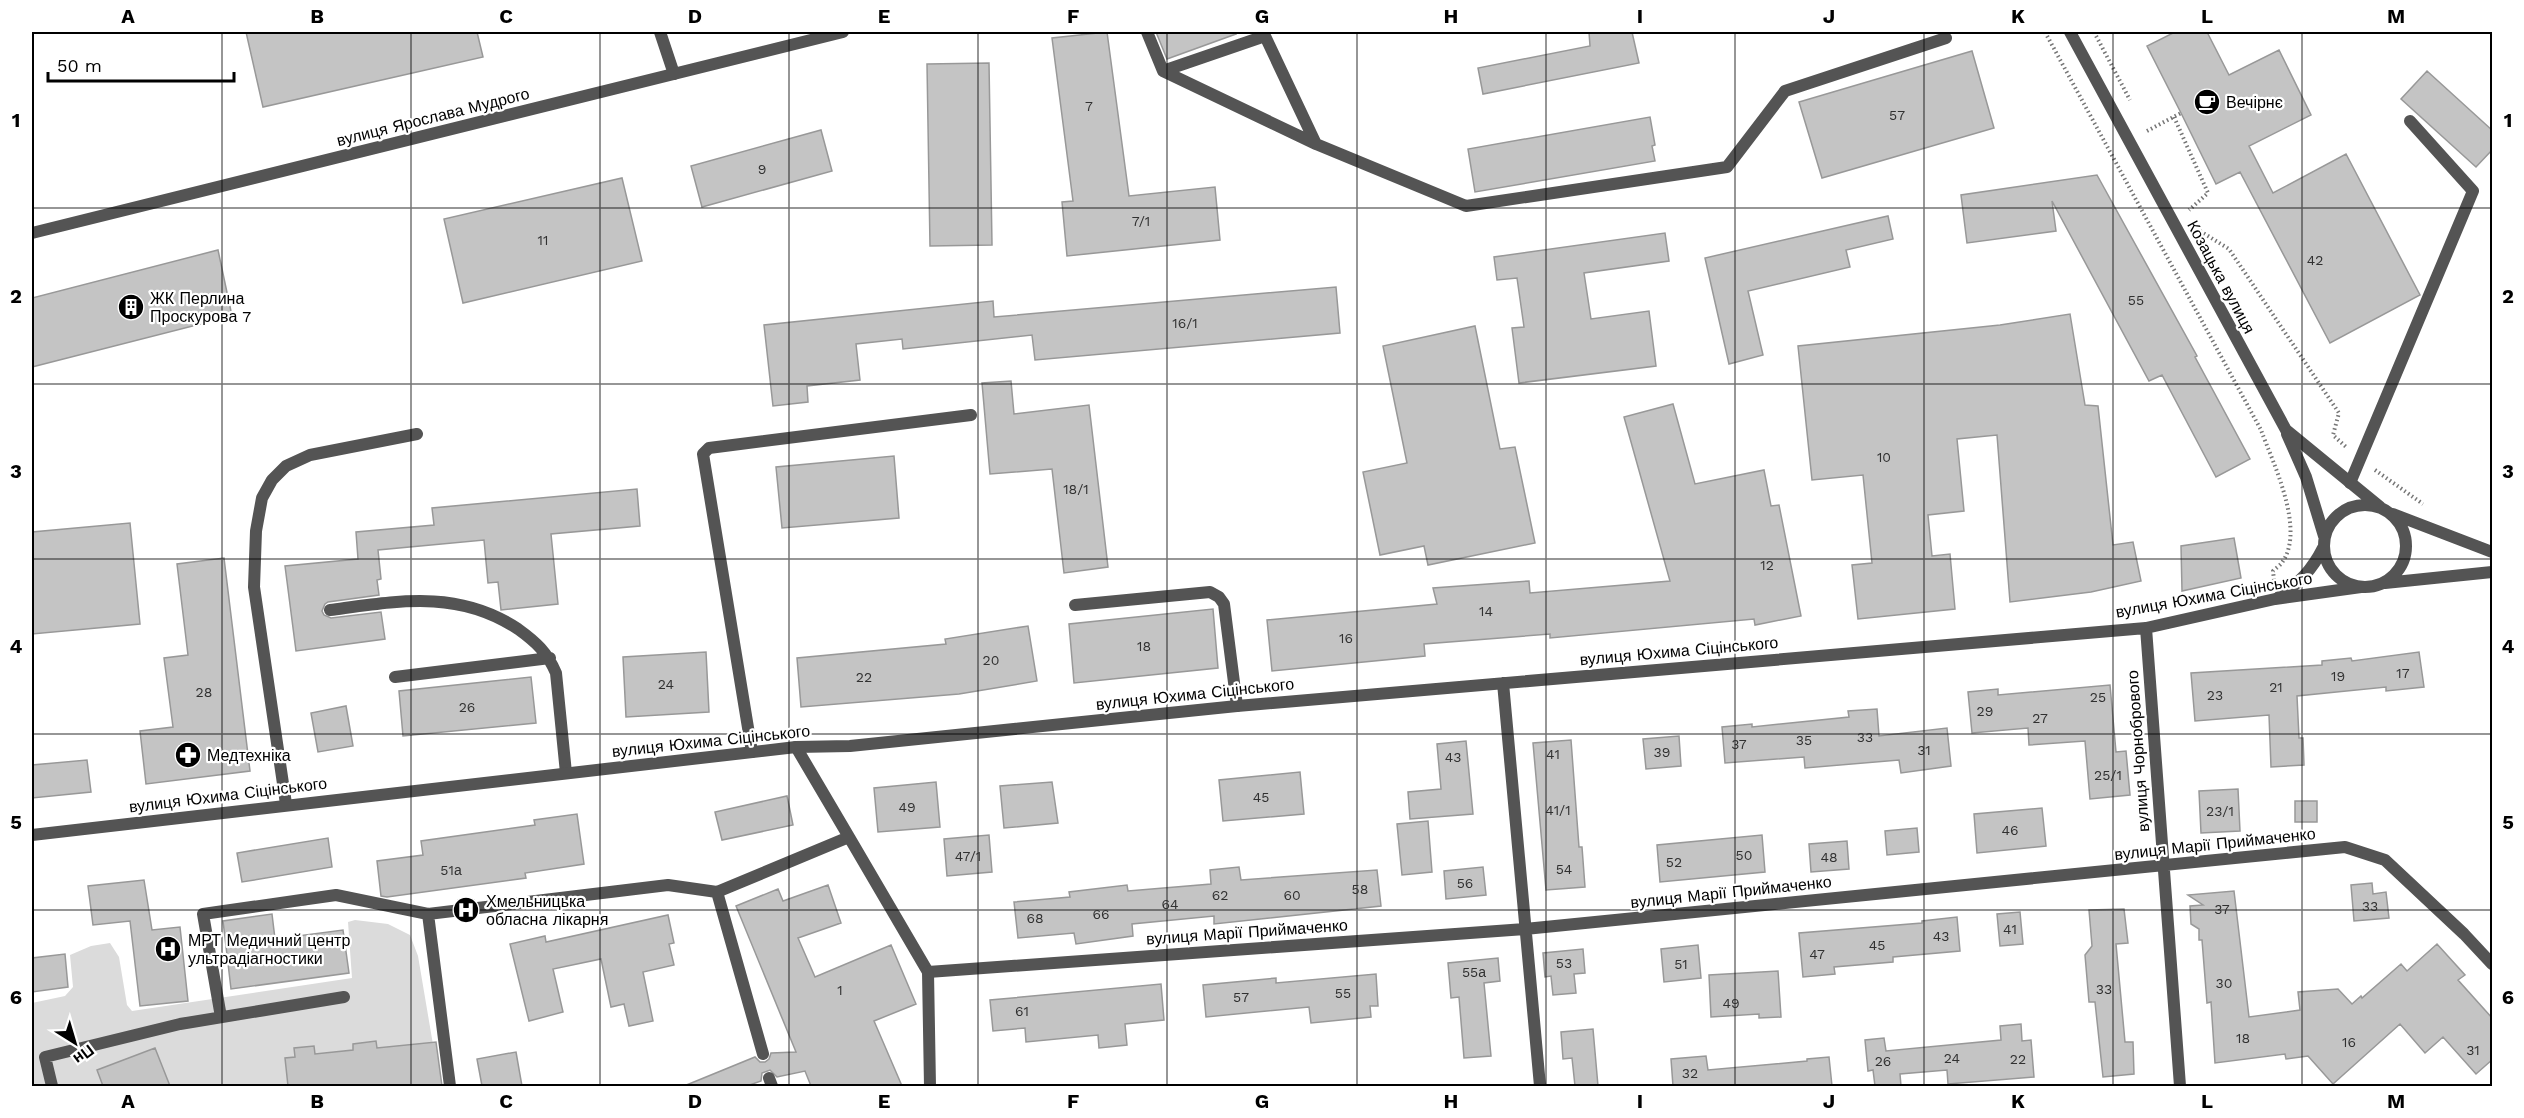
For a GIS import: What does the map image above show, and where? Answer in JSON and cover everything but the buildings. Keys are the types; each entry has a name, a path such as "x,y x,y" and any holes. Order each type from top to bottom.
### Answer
{"street":[{"path":"660,32 674,74"},
{"name":"вулиця Ярослава Мудрого","path":"32,232 843,32"},
{"path":"1147,32 1163,71 1316,144 1466,206 1727,167 1785,91 1946,38"},
{"name":"Козацька вулиця","path":"2070,32 2286,430 2385,510 2493,552"},
{"path":"1163,71 1265,36 1316,144"},
{"path":"2350,483 2473,190 2410,121"},
{"path":"752,752 703,454 709,448 970,415"},
{"path":"2286,430 2306,477 2324,542 2325,560 2339,579 2361,587 2493,572"},
{"path":"286,804 254,587 256,531 262,498 272,480 286,465 310,455 417,434"},
{"path":"2275,599 2296,585 2312,569 2329,525 2346,509 2368,505 2385,510 2404,532 2405,555 2401,567 2384,583"},
{"name":"вулиця Юхима Сіцінського","path":"32,835 796,747 850,746 1237,706 2146,628 2275,599 2361,587"},
{"path":"1075,605 1210,592 1219,597 1224,604 1237,706"},
{"path":"330,610 425,601 474,606 509,624 539,644 550,658 556,673 566,773"},
{"name":"вулиця Чорнобрового","path":"2146,628 2180,1086"},
{"path":"395,677 550,658"},
{"path":"1503,683 1540,1086"},
{"path":"796,747 928,972 930,1086"},
{"path":"221,1017 203,914 336,895 428,914 668,885 717,892 849,837"},
{"name":"вулиця Марії Приймаченко","path":"928,972 1525,929 2345,847 2385,860 2493,964"},
{"path":"717,892 763,1054"},
{"path":"428,914 450,1086"},
{"path":"52,1086 45,1057 221,1017 344,997"}],"path":[{"path":"2045,32 2262,430 2286,500 2292,536 2283,561 2273,571 2275,599"},
{"path":"2094,32 2132,102"},
{"path":"2147,131 2181,113"},
{"path":"2174,117 2208,193 2189,210"},
{"path":"2142,121 2152,141"},
{"path":"2184,200 2194,220"},
{"path":"2199,230 2229,249 2339,413 2333,435 2359,460 2430,509"}],"shaded area":[{"path":"355,920 388,924 410,935 418,956 440,1086 32,1086 32,1003 65,996 73,987 70,955 91,946 110,943 119,957 127,1005 132,1011 352,978 348,922"}],"place":[{"name":"Вечірнє","path":"2207,102"},
{"name":"ЖК Перлина Проскурова 7","path":"131,307"},
{"name":"Медтехніка","path":"188,755"},
{"name":"Хмельницька обласна лікарня","path":"466,910"},
{"name":"МРТ Медичний центр ультрадіагностики","path":"168,949"}]}
